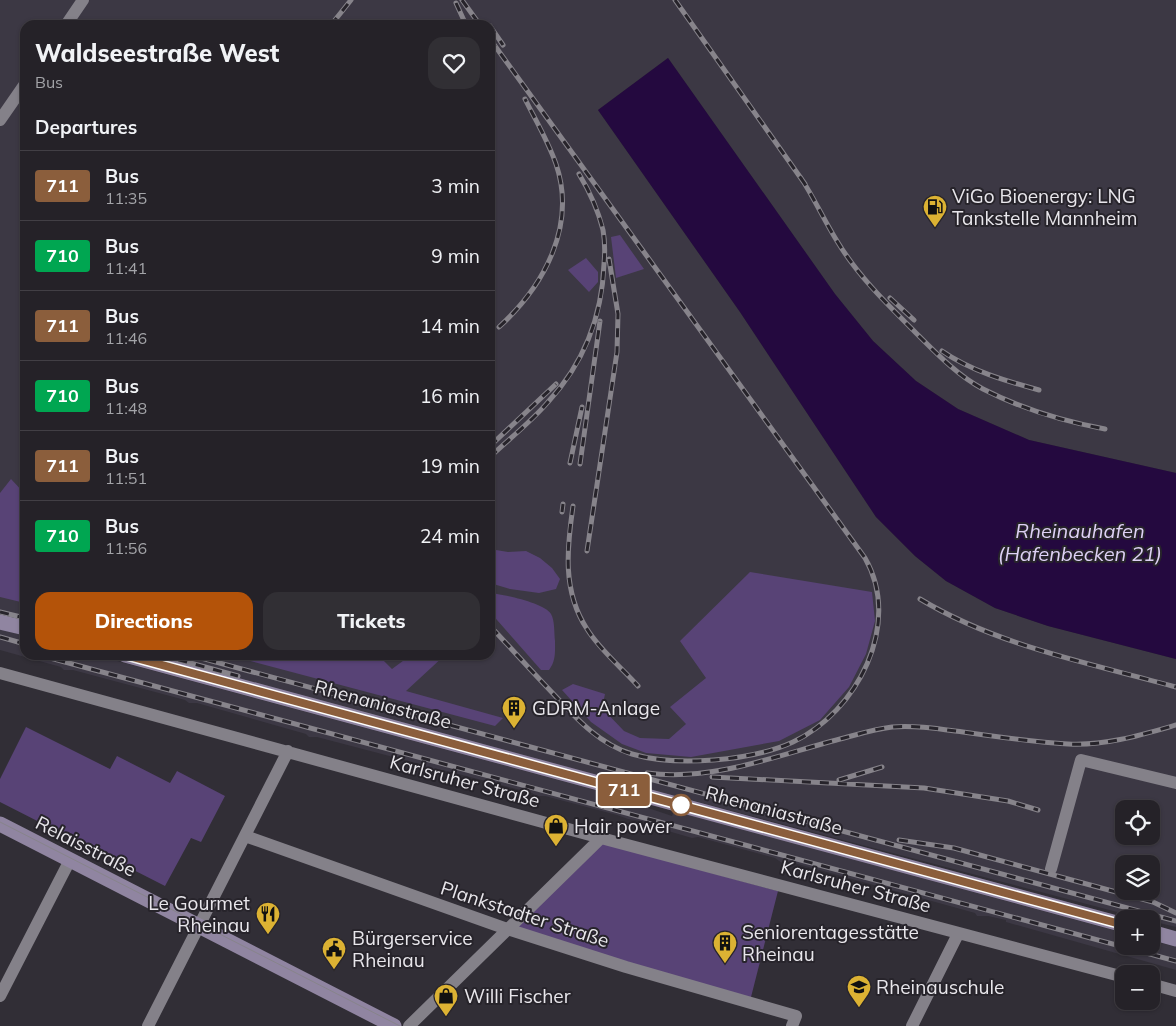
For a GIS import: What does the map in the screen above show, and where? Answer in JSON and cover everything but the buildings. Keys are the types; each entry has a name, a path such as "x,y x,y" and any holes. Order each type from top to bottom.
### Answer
{"street":[{"path":"69,20 83,0"},
{"path":"0,120 20,91"},
{"path":"0,622 20,627"},
{"name":"Rhenaniastraße","path":"143,660 1115,923"},
{"name":"Karlsruher Straße","path":"0,673 601,838 751,876 958,934 1115,975"},
{"path":"148,1026 288,752"},
{"path":"1051,869 1081,760 1176,784"},
{"name":"Relaisstraße","path":"0,824 394,1026"},
{"name":"Plankstadter Straße","path":"245,836 507,929 794,1021"},
{"path":"409,1026 601,838"},
{"path":"0,996 70,860"},
{"path":"912,1026 958,934"},
{"path":"1160,935 1176,939"},
{"path":"1160,987 1176,991"}],"shaded area":[{"path":"0,0 1176,0 1176,473 1029,440 958,409 916,381 873,341 835,294 668,58 598,110 740,312 876,517 915,556 946,581 995,608 1048,626 1176,659 1176,927 1160,923 1160,910 1115,911 168,660 495,660 495,20 20,20 20,621 0,615"},
{"path":"620,235 644,269 616,278 611,237"},
{"path":"586,258 598,272 598,282 589,292 568,270"},
{"path":"11,479 20,489 20,602 0,597 0,493"},
{"path":"495,550 508,552 526,551 540,558 552,568 560,579 556,589 539,593 510,589 495,584"},
{"path":"750,572 872,592 875,621 866,654 849,687 820,720 779,741 691,757 646,753 622,744 591,722 562,690 573,684 605,694 602,708 624,731 640,738 669,739 686,724 670,707 706,678 680,641"},
{"path":"495,594 513,597 541,606 551,614 554,624 554,660 549,670 541,670 495,618"},
{"path":"0,629 20,635 20,656 0,650"},
{"path":"36,660 114,660 640,802 639,805 672,816 674,811 1115,931 1115,953 1006,922 1006,920 988,916 977,916 975,913 787,861 782,863 775,858 698,837 692,838 668,831 668,827 628,819 545,796 536,796 532,793 443,770 437,771 425,768 420,764 317,737 309,737 306,734 197,703 189,703 185,700 73,670 64,670 61,667"},
{"path":"247,660 383,660 392,669 404,660 440,660 406,691 503,718 495,726"},
{"path":"26,727 110,769 117,756 170,783 177,771 225,796 201,842 191,838 165,886 0,802 0,779"},
{"path":"602,843 778,891 750,1001 507,929"},
{"path":"1160,943 1176,947 1176,970 1123,955 1160,955"}],"water":[{"name":"Rheinauhafen (Hafenbecken 21)","path":"668,58 835,294 873,341 916,381 958,409 1029,440 1176,473 1176,659 1048,626 995,608 946,581 915,556 876,517 740,312 598,110"}],"tram line":[{"path":"0,822 400,1026"}],"railway":[{"path":"335,20 351,0"},
{"path":"462,0 476,20"},
{"path":"675,0 805,184"},
{"path":"456,3 464,20"},
{"path":"495,33 503,45"},
{"path":"495,46 865,558 875,584 879,610 876,637 867,664 854,688 837,710 816,728 793,742 776,749 736,758 714,760 691,761 650,758 632,754 606,742 584,725 495,631"},
{"path":"499,327 530,293 542,274 559,232 562,210 561,187 556,164 546,139 525,99"},
{"path":"495,452 534,417 561,387 581,355 595,321 602,284 605,256 604,238 596,208 579,174"},
{"path":"801,178 845,254 864,278 905,322 956,371 974,384 1012,403 1058,418 1105,429"},
{"path":"587,551 617,352 618,314 609,259"},
{"path":"890,298 914,320"},
{"path":"580,464 600,321"},
{"path":"942,351 977,370 1039,390"},
{"path":"495,441 556,384"},
{"path":"570,463 582,407"},
{"path":"562,512 563,504"},
{"path":"573,506 568,553 568,569 573,600 579,615 592,637 638,686"},
{"path":"920,599 950,615 1012,641 1077,661 1176,687"},
{"path":"0,612 20,617"},
{"path":"0,637 20,643"},
{"path":"58,660 1176,961"},
{"path":"179,660 238,676"},
{"path":"209,660 1176,921"},
{"path":"647,773 672,775 722,770 892,727 928,728 1029,741 1082,744 1123,739 1176,725"},
{"path":"839,780 882,767"},
{"path":"712,777 924,788 1008,801 1038,810"},
{"path":"899,840 954,848 1153,902 1176,913"}],"bus line":[{"name":"711","path":"144,660 1115,923"}],"place":[{"name":"ViGo Bioenergy: LNG Tankstelle Mannheim","path":"935,228"},
{"name":"GDRM-Anlage","path":"514,729"},
{"name":"Hair power","path":"556,847"},
{"name":"Le Gourmet Rheinau","path":"268,935"},
{"name":"Seniorentagesstätte Rheinau","path":"725,964"},
{"name":"Bürgerservice Rheinau","path":"334,970"},
{"name":"Rheinauschule","path":"859,1008"},
{"name":"Willi Fischer","path":"446,1017"}]}
